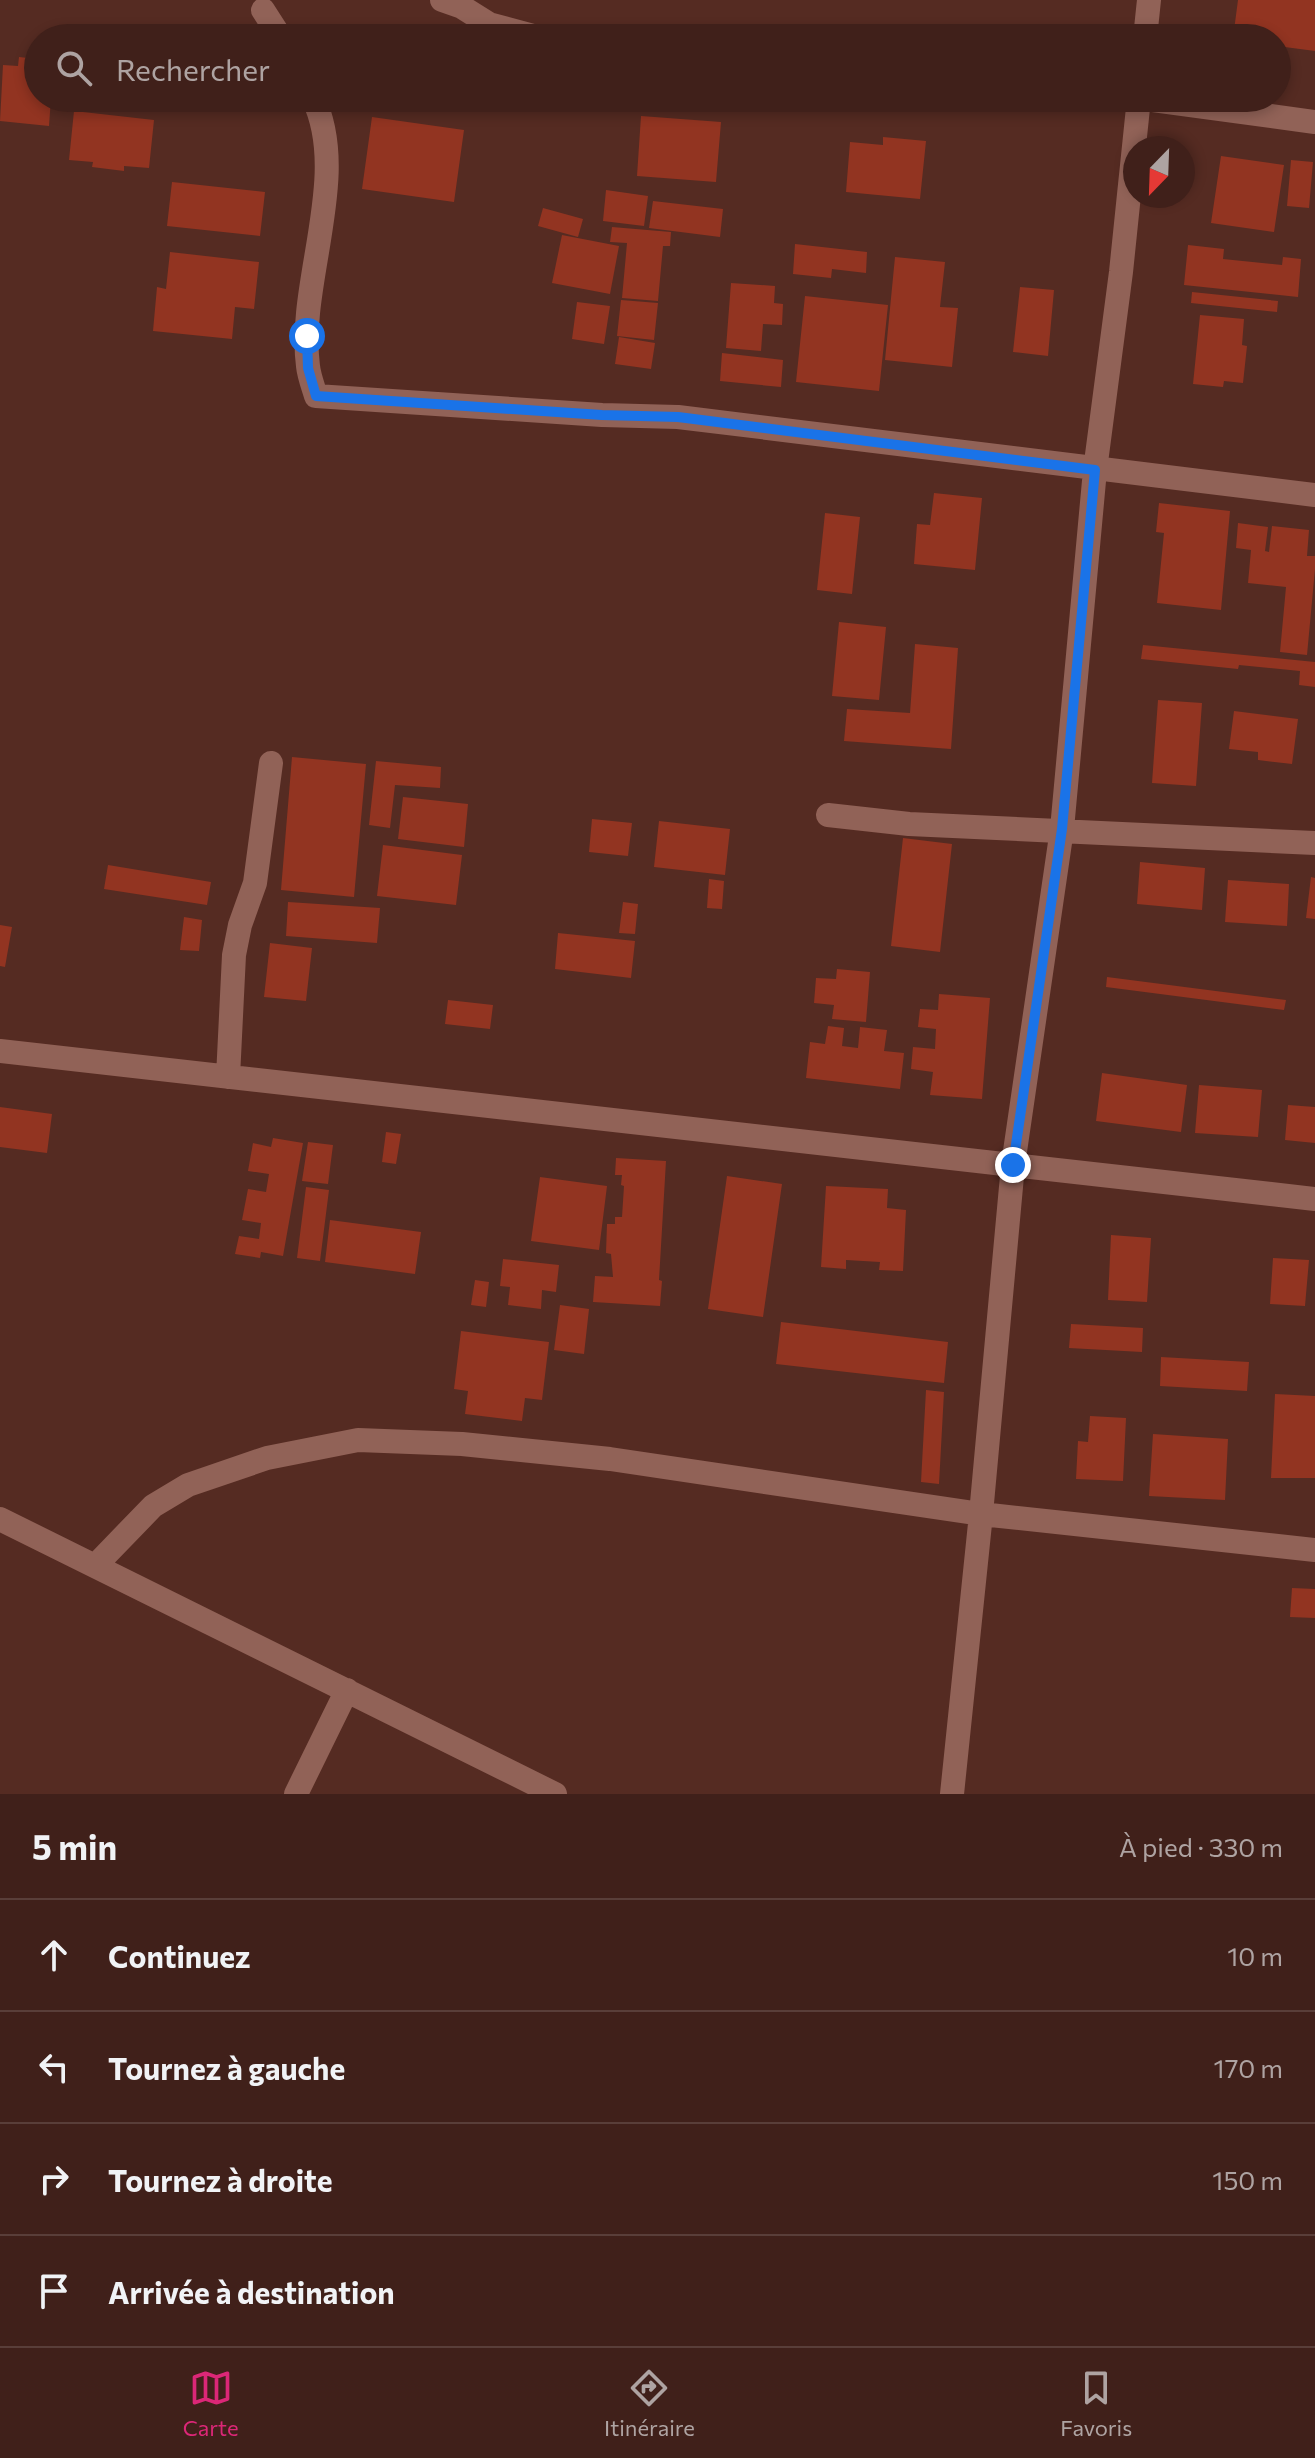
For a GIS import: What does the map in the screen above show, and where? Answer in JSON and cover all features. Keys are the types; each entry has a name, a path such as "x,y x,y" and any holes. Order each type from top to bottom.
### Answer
{"street":[{"path":"442,0 462,7 489,24"},
{"path":"1146,24 1149,0"},
{"path":"263,10 272,24"},
{"path":"320,112 327,153 307,336 308,368 316,396 602,415 678,417 1315,495"},
{"path":"952,1794 1013,1165 1062,829 1095,470 1121,272 1137,112"},
{"path":"1241,112 1315,122"},
{"path":"228,1077 234,955 240,925 255,883 271,763"},
{"path":"828,815 909,824 1315,843"},
{"path":"0,1051 1315,1199"},
{"path":"95,1566 153,1506 188,1485 267,1458 358,1440 462,1444 610,1459 981,1514 1315,1550"},
{"path":"0,1519 555,1794"},
{"path":"296,1794 347,1690"}],"building":[{"path":"1238,0 1315,0 1315,51 1291,48 1291,24 1235,24"},
{"path":"19,57 24,58 24,112 50,112 49,126 0,121 3,65 18,66"},
{"path":"74,112 154,120 149,168 124,166 124,171 92,167 93,162 69,160"},
{"path":"641,116 721,122 716,182 637,176"},
{"path":"372,117 464,130 454,202 362,189"},
{"path":"883,137 926,141 920,199 846,192 850,142 883,145"},
{"path":"1221,156 1284,165 1274,232 1211,223"},
{"path":"1291,160 1313,162 1309,208 1287,206"},
{"path":"172,182 265,192 260,236 167,226"},
{"path":"606,190 648,196 644,226 603,221"},
{"path":"653,201 723,209 720,237 649,228"},
{"path":"543,208 583,219 578,237 538,226"},
{"path":"612,227 671,232 670,246 663,246 658,301 622,298 627,243 610,242"},
{"path":"562,235 619,246 610,294 552,283"},
{"path":"795,244 867,252 866,273 832,269 831,278 793,274"},
{"path":"1188,245 1224,249 1223,259 1282,265 1283,257 1301,259 1298,297 1184,285"},
{"path":"170,252 259,262 254,309 235,307 232,339 153,331 157,287 166,289"},
{"path":"895,257 945,262 940,307 958,308 952,367 885,360"},
{"path":"731,283 775,286 774,303 783,304 782,325 763,324 761,351 726,348"},
{"path":"1020,287 1054,290 1048,356 1013,352"},
{"path":"1192,292 1278,301 1277,312 1191,303"},
{"path":"805,296 888,305 879,391 796,382"},
{"path":"621,300 658,303 654,340 617,336"},
{"path":"577,302 610,306 604,344 572,339"},
{"path":"1200,315 1244,319 1242,345 1247,346 1243,383 1224,381 1223,387 1193,384"},
{"path":"619,337 655,343 651,369 615,364"},
{"path":"722,353 783,360 781,387 720,381"},
{"path":"934,493 982,498 975,570 914,564 917,524 930,525"},
{"path":"1159,503 1230,511 1221,610 1157,603 1164,533 1156,532"},
{"path":"825,513 860,517 852,594 817,590"},
{"path":"1238,523 1268,527 1265,551 1269,552 1272,526 1309,530 1307,556 1315,556 1315,569 1307,655 1280,652 1286,587 1248,583 1251,550 1236,548"},
{"path":"839,622 886,627 879,700 832,696"},
{"path":"915,644 958,648 951,749 844,741 847,709 910,713"},
{"path":"1143,645 1315,662 1315,687 1299,685 1300,671 1239,665 1238,669 1141,659"},
{"path":"1158,700 1202,703 1196,786 1152,783"},
{"path":"1234,711 1298,719 1292,764 1258,760 1258,752 1229,749"},
{"path":"292,757 366,764 354,897 281,890"},
{"path":"376,761 441,767 440,788 395,785 390,828 369,825"},
{"path":"403,797 468,804 464,847 398,839"},
{"path":"592,819 632,823 628,856 589,852"},
{"path":"659,821 730,829 725,875 654,867"},
{"path":"903,838 952,844 940,952 891,946"},
{"path":"383,845 462,855 456,905 377,896"},
{"path":"1140,862 1205,868 1202,910 1137,904"},
{"path":"108,865 211,882 207,905 104,889"},
{"path":"1311,877 1315,878 1315,919 1306,918"},
{"path":"709,879 724,881 722,909 707,908"},
{"path":"1228,880 1289,884 1287,926 1225,922"},
{"path":"288,902 380,908 377,943 286,936"},
{"path":"623,902 638,904 635,934 619,933"},
{"path":"184,917 202,920 199,951 180,950"},
{"path":"0,925 12,927 5,967 0,966"},
{"path":"558,933 635,941 631,978 555,969"},
{"path":"270,943 312,948 306,1001 264,997"},
{"path":"837,969 870,972 866,1022 832,1019 834,1005 814,1003 816,978 836,979"},
{"path":"1107,977 1286,1000 1284,1010 1106,987"},
{"path":"939,994 990,998 982,1099 930,1095 933,1072 911,1069 913,1047 935,1049 936,1029 918,1027 920,1009 938,1010"},
{"path":"448,1000 493,1005 490,1029 445,1024"},
{"path":"828,1026 844,1028 842,1046 858,1048 860,1027 887,1030 884,1051 904,1053 900,1089 806,1078 810,1042 825,1044"},
{"path":"1102,1073 1187,1085 1181,1132 1096,1121"},
{"path":"1199,1085 1262,1090 1258,1137 1195,1133"},
{"path":"1288,1105 1315,1107 1315,1143 1285,1140"},
{"path":"0,1107 52,1114 47,1153 0,1147"},
{"path":"386,1132 401,1134 396,1164 382,1162"},
{"path":"273,1138 303,1143 283,1256 261,1252 260,1258 235,1254 239,1236 259,1239 261,1223 242,1220 248,1189 266,1192 269,1174 248,1171 253,1143 271,1147"},
{"path":"308,1142 333,1145 328,1184 302,1181"},
{"path":"616,1158 666,1161 660,1306 593,1302 595,1276 613,1277 611,1254 606,1253 607,1224 615,1224 615,1217 622,1217 624,1186 621,1185 622,1175 615,1175"},
{"path":"727,1176 782,1184 763,1317 708,1309"},
{"path":"540,1177 607,1186 599,1250 531,1241"},
{"path":"826,1186 888,1189 887,1208 906,1210 903,1271 879,1270 880,1262 846,1260 846,1269 821,1267"},
{"path":"306,1187 329,1190 320,1261 297,1258"},
{"path":"330,1220 421,1232 415,1274 325,1262"},
{"path":"1111,1235 1151,1238 1147,1302 1108,1300"},
{"path":"1273,1258 1309,1260 1305,1306 1270,1304"},
{"path":"503,1259 559,1265 556,1292 542,1290 541,1309 508,1305 510,1287 500,1286"},
{"path":"475,1280 489,1282 486,1307 471,1305"},
{"path":"560,1305 589,1309 584,1354 554,1350"},
{"path":"781,1322 948,1342 944,1383 776,1364"},
{"path":"1071,1324 1143,1328 1142,1352 1069,1348"},
{"path":"461,1331 549,1342 542,1400 525,1398 522,1421 465,1414 468,1391 454,1389"},
{"path":"1161,1357 1249,1362 1247,1391 1160,1386"},
{"path":"926,1390 944,1392 939,1484 921,1482"},
{"path":"1275,1394 1315,1396 1315,1478 1271,1478"},
{"path":"1090,1416 1126,1418 1123,1481 1076,1479 1078,1441 1088,1442"},
{"path":"1153,1434 1228,1439 1225,1500 1149,1496"},
{"path":"1292,1588 1315,1589 1315,1618 1290,1617"}],"route":[{"path":"307,336 308,368 316,396 602,415 678,417 1095,470 1062,829 1013,1165"}]}
